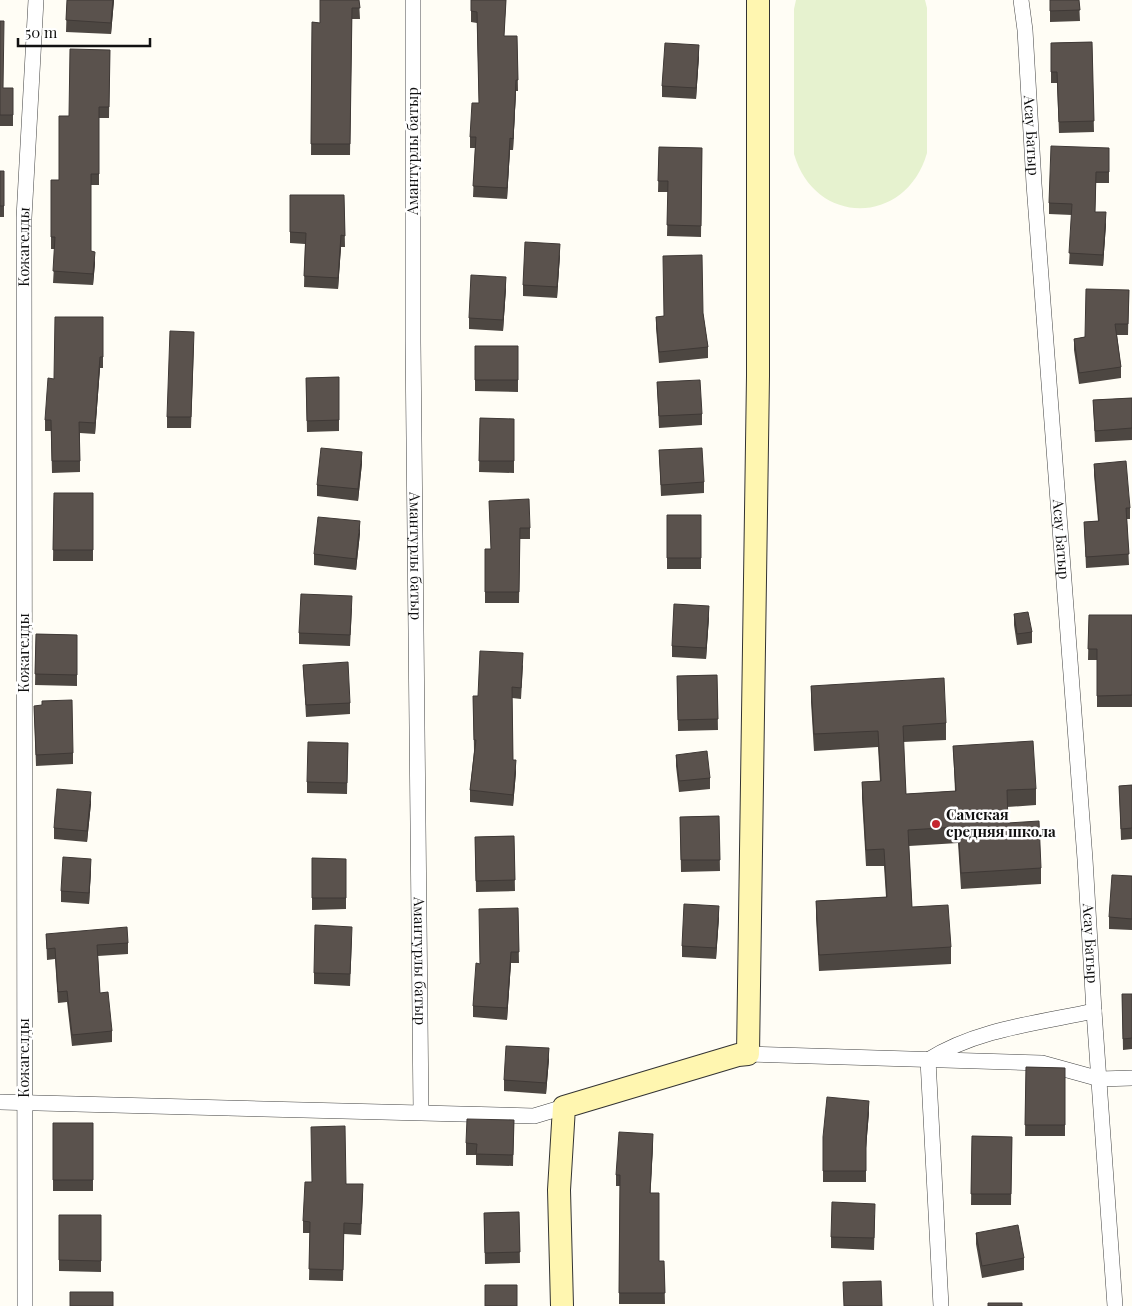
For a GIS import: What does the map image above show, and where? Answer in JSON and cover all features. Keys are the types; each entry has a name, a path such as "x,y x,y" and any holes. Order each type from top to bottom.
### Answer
{"street":[{"name":"Кожагелды","path":"25,1306 24,218 36,0"},
{"name":"Амантурлы батыр","path":"413,0 413,342 421,1112"},
{"path":"748,1054 758,376 758,0"},
{"name":"Асау Батыр","path":"1021,0 1025,30 1034,184 1085,859 1094,1011 1116,1306"},
{"path":"928,1060 946,1048 982,1034 1094,1011"},
{"path":"0,1102 534,1116 738,1055 748,1054 1042,1063 1100,1078 1132,1078"},
{"path":"928,1060 941,1306"},
{"path":"562,1306 559,1190 564,1107"}],"green space":[{"path":"796,0 925,0 927,8 927,153 916,177 900,194 881,205 860,208 840,205 821,195 805,178 794,154 794,9"}],"building":[{"path":"67,0 113,0 111,23 66,20"},
{"path":"320,0 359,0 360,8 352,8 350,144 311,144 312,22 320,23"},
{"path":"471,0 506,0 504,36 517,36 518,80 516,80 513,139 510,138 507,188 473,186 476,137 470,137 472,103 479,103 477,12 471,11"},
{"path":"1050,0 1079,0 1080,10 1050,11"},
{"path":"0,21 4,21 3,88 13,88 13,115 0,115"},
{"path":"1092,42 1094,121 1059,122 1057,72 1051,72 1051,43"},
{"path":"665,43 699,45 696,88 662,86"},
{"path":"70,49 110,50 109,107 99,107 99,174 91,174 91,251 95,252 93,274 53,271 55,237 51,237 51,180 59,180 59,116 69,116"},
{"path":"1051,146 1109,148 1109,172 1096,172 1095,212 1106,212 1103,255 1069,253 1072,204 1049,203"},
{"path":"659,147 702,148 701,226 667,225 668,181 658,181"},
{"path":"0,171 4,171 4,206 0,206"},
{"path":"290,195 344,195 345,236 341,235 338,278 304,276 306,233 290,232"},
{"path":"525,242 560,244 557,287 523,285"},
{"path":"702,255 703,313 708,347 659,352 656,317 664,316 663,256"},
{"path":"471,275 506,277 503,320 469,318"},
{"path":"1086,289 1129,290 1128,324 1115,324 1121,367 1079,373 1074,339 1085,337"},
{"path":"55,317 103,317 103,357 100,357 95,423 79,422 80,461 52,461 51,420 45,420 48,378 54,379"},
{"path":"170,331 194,332 191,417 167,417"},
{"path":"475,346 518,346 518,380 475,380"},
{"path":"339,377 339,420 307,421 306,378"},
{"path":"700,380 702,414 659,416 657,382"},
{"path":"1132,398 1132,428 1095,431 1093,400"},
{"path":"480,418 514,419 514,461 479,461"},
{"path":"321,448 362,452 358,489 317,485"},
{"path":"702,448 704,482 661,485 659,450"},
{"path":"1126,461 1130,508 1126,508 1129,554 1086,557 1084,522 1099,521 1094,464"},
{"path":"54,493 93,493 93,550 53,550"},
{"path":"529,499 530,528 520,528 519,592 485,592 485,549 491,549 489,501"},
{"path":"667,515 701,515 701,558 667,558"},
{"path":"318,517 360,521 356,559 314,554"},
{"path":"301,594 352,596 350,635 299,633"},
{"path":"674,604 709,606 706,648 672,646"},
{"path":"1028,612 1032,632 1017,634 1014,614"},
{"path":"1089,615 1132,615 1132,695 1097,696 1097,649 1088,649"},
{"path":"36,634 77,635 77,675 35,674"},
{"path":"480,651 523,653 521,688 512,687 513,760 516,760 513,795 470,790 476,740 474,740 473,696 478,696"},
{"path":"348,662 350,703 306,705 303,665"},
{"path":"717,675 718,719 678,720 677,676"},
{"name":"Самская средняя школа","path":"944,678 946,723 903,726 906,794 956,791 953,746 1033,741 1036,789 1007,790 1008,823 1039,821 1041,868 961,873 958,827 908,830 912,907 948,905 951,947 819,955 816,901 887,897 884,849 866,850 862,782 881,781 878,731 814,734 811,686"},
{"path":"72,700 73,753 36,755 34,706 42,705 42,701"},
{"path":"308,742 348,743 347,783 307,782"},
{"path":"707,751 710,778 679,781 676,755"},
{"path":"1132,785 1132,828 1121,829 1119,786"},
{"path":"57,789 91,792 87,831 54,828"},
{"path":"719,816 720,860 681,860 680,817"},
{"path":"514,836 515,880 476,881 475,837"},
{"path":"63,857 91,859 89,893 61,891"},
{"path":"312,858 346,859 346,898 312,898"},
{"path":"1112,875 1132,876 1132,919 1109,917"},
{"path":"684,904 719,906 716,948 682,946"},
{"path":"518,908 519,952 511,952 507,1008 473,1006 476,963 480,964 479,909"},
{"path":"315,925 352,927 350,974 314,973"},
{"path":"127,927 128,943 97,945 100,993 108,992 112,1031 72,1035 67,991 58,992 55,948 47,949 46,934"},
{"path":"1122,994 1132,994 1132,1038 1123,1039"},
{"path":"506,1046 549,1048 546,1083 504,1080"},
{"path":"1026,1067 1065,1068 1065,1125 1025,1125"},
{"path":"827,1097 869,1101 866,1171 823,1171 823,1137"},
{"path":"467,1119 514,1120 513,1155 476,1154 477,1144 466,1143"},
{"path":"53,1123 93,1123 93,1180 53,1180"},
{"path":"345,1126 346,1184 363,1184 361,1224 344,1223 343,1270 309,1269 310,1222 303,1221 305,1182 312,1182 311,1127"},
{"path":"619,1132 653,1134 650,1193 659,1193 659,1261 664,1261 665,1293 619,1293 620,1175 616,1175"},
{"path":"972,1136 1012,1137 1011,1194 971,1194"},
{"path":"832,1202 875,1204 874,1238 831,1237"},
{"path":"519,1212 520,1252 485,1253 484,1213"},
{"path":"59,1215 101,1215 101,1261 59,1260"},
{"path":"1018,1225 1024,1258 982,1266 976,1233"},
{"path":"881,1281 882,1306 844,1306 843,1282"},
{"path":"485,1285 517,1285 517,1306 485,1306"},
{"path":"70,1292 113,1292 113,1306 70,1306"},
{"path":"988,1303 1022,1303 1022,1306 988,1306"}],"place":[{"name":"Самская средняя школа","path":"936,824"}]}
